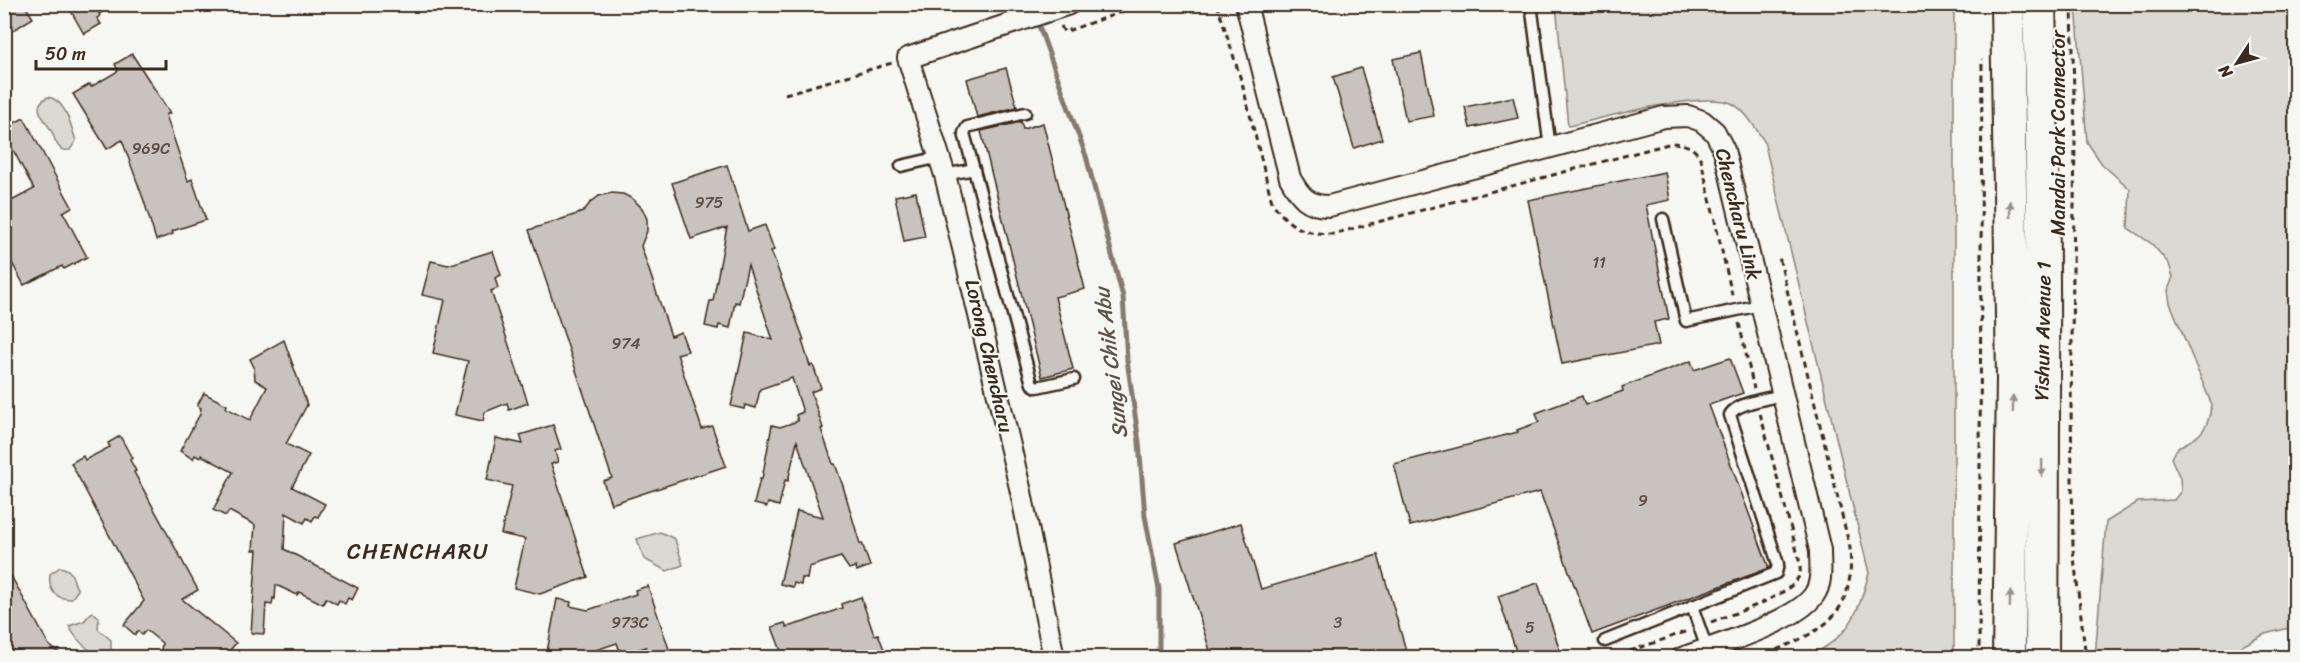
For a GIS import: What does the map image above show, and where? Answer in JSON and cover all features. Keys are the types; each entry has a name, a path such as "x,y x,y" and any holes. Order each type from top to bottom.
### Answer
{"main road":[{"name":"Yishun Avenue 1","path":"2007,4 2013,379 2009,657"},
{"name":"Yishun Avenue 1","path":"2039,4 2044,288 2041,581 2044,650"}],"street":[{"name":"Chencharu Link","path":"1246,4 1290,178 1305,201 1317,206 1329,207 1664,117 1688,116 1702,121 1715,132 1724,150 1820,550 1821,581 1814,596 1786,618 1682,657"},
{"path":"908,58 1009,25 1060,13"},
{"name":"Lorong Chencharu","path":"908,58 942,166 1021,492 1054,657"}],"lane":[{"path":"1530,4 1550,148"},
{"path":"1025,113 967,127 964,130 1032,384 1037,387 1074,379"},
{"path":"901,166 974,169"},
{"path":"1663,219 1686,321 1760,305"},
{"path":"1605,641 1776,573 1778,564 1730,415 1734,408 1783,394"},
{"path":"1692,606 1707,649"}],"path":[{"path":"1060,13 1059,24 1064,32 1145,4"},
{"path":"1217,4 1242,82 1272,202 1281,217 1296,228 1313,234 1333,234 1672,143 1684,144 1693,148 1701,160 1736,310"},
{"name":"Mandai Park Connector","path":"2072,4 2075,141 2071,404 2073,549 2086,657"},
{"path":"1979,657 1982,50"},
{"path":"785,94 908,58"},
{"path":"1610,657 1699,627 1777,596 1793,586 1800,574 1799,559 1738,321"}],"shaded area":[{"path":"1556,5 1954,5 1954,657 1807,657 1833,641 1850,624 1869,573 1764,141 1741,110 1731,103 1717,100 1698,100 1651,107 1568,126"},
{"path":"2076,5 2295,5 2295,632 2289,628 2265,634 2221,657 2095,657 2106,522 2138,502 2174,500 2181,491 2180,478 2171,458 2179,447 2200,434 2206,426 2211,403 2170,303 2168,290 2173,277 2169,264 2152,244 2128,228 2130,189 2102,164 2087,142"},
{"path":"48,97 59,103 70,121 76,141 70,150 63,150 59,147 40,113 40,104"},
{"path":"660,532 675,539 683,565 667,571 644,559 637,539"},
{"path":"60,567 71,573 78,590 71,599 57,595 50,585 50,574"},
{"path":"92,612 99,617 98,629 111,640 111,652 99,654 93,652 76,637 69,626 84,621"}],"building":[{"path":"4,4 24,4 33,18 4,36"},
{"path":"67,4 115,4 99,14 97,18 101,24 84,34"},
{"path":"1421,53 1434,116 1406,121 1393,59"},
{"path":"132,54 170,113 166,115 188,181 192,179 206,220 172,231 173,234 156,240 122,140 107,149 73,94 90,84 91,87 118,71 115,64"},
{"path":"1006,68 1017,107 977,117 967,79"},
{"path":"1361,68 1382,139 1354,148 1333,77"},
{"path":"1513,97 1518,118 1470,128 1465,107"},
{"path":"24,118 72,207 63,212 87,257 64,269 62,266 24,285 4,248 4,205 34,189 4,133 4,128"},
{"path":"1021,122 1023,129 1043,123 1085,289 1055,297 1073,369 1042,377 981,131"},
{"path":"727,165 748,231 765,225 774,250 771,251 804,340 802,341 810,366 813,365 821,388 811,392 823,428 821,429 843,486 860,544 862,543 870,566 857,571 856,567 849,569 841,557 809,567 807,579 802,578 801,585 794,583 793,587 780,584 797,511 823,517 797,441 788,481 785,480 779,506 768,503 767,507 754,504 760,479 762,479 772,425 780,427 798,421 796,415 803,412 792,378 760,389 756,408 745,405 744,409 731,406 747,333 773,340 748,265 739,303 735,302 730,328 719,325 718,329 705,326 710,301 713,301 727,227 691,239 672,183"},
{"path":"1665,172 1670,200 1646,205 1669,319 1654,322 1659,345 1562,364 1528,200"},
{"path":"916,192 925,237 904,241 895,196"},
{"path":"611,193 623,194 633,199 642,208 647,219 647,231 641,246 671,336 681,332 688,351 677,354 702,429 712,426 726,466 611,504 603,481 612,478 529,230 583,212 599,196"},
{"path":"493,251 501,275 495,278 498,288 491,291 528,403 509,410 507,403 485,412 483,421 455,415 468,361 433,353 445,300 422,295 431,261 448,265"},
{"path":"284,340 307,405 286,444 309,455 292,487 325,504 318,517 315,516 312,521 307,518 304,523 286,513 284,549 358,588 352,600 348,598 345,604 339,600 337,604 326,598 323,604 299,592 297,595 276,585 272,605 266,604 264,634 251,633 257,550 253,550 255,525 229,511 226,516 213,510 233,472 201,455 200,458 195,455 193,459 180,451 200,414 201,408 197,406 204,393 250,420 267,387 255,380 254,367 250,359"},
{"path":"1730,358 1743,393 1709,405 1769,568 1592,634 1540,492 1410,526 1394,464 1518,432 1517,430 1539,422 1536,413 1582,396 1585,405 1623,391 1622,387 1691,361 1694,370"},
{"path":"553,425 561,449 555,451 558,462 551,464 588,577 540,594 514,588 525,539 501,534 512,486 487,480 496,438 523,444 520,435"},
{"path":"120,436 132,458 130,460 136,471 134,472 198,590 182,599 236,643 225,656 219,652 215,657 160,657 162,643 146,630 142,635 138,631 135,635 124,625 144,601 71,463 83,456 85,460 110,447 108,443"},
{"path":"1241,523 1261,589 1378,555 1408,657 1212,657 1176,543"},
{"path":"4,563 49,645 64,657 4,657"},
{"path":"1538,583 1562,657 1518,657 1498,596"},
{"path":"648,586 669,649 656,654 655,651 648,653 646,647 621,655 617,643 587,653 588,657 546,657 557,599 571,602 570,606 588,610 636,594 635,590"},
{"path":"861,597 874,635 878,634 887,657 786,657 781,651 772,627 785,623 787,627 804,622 842,608 841,604"}],"waterway":[{"name":"Sungei Chik Abu","path":"1031,4 1086,156 1123,297 1127,360 1139,442 1145,516 1159,589 1159,658"}],"district":[{"name":"CHENCHARU","path":"418,551"}]}
